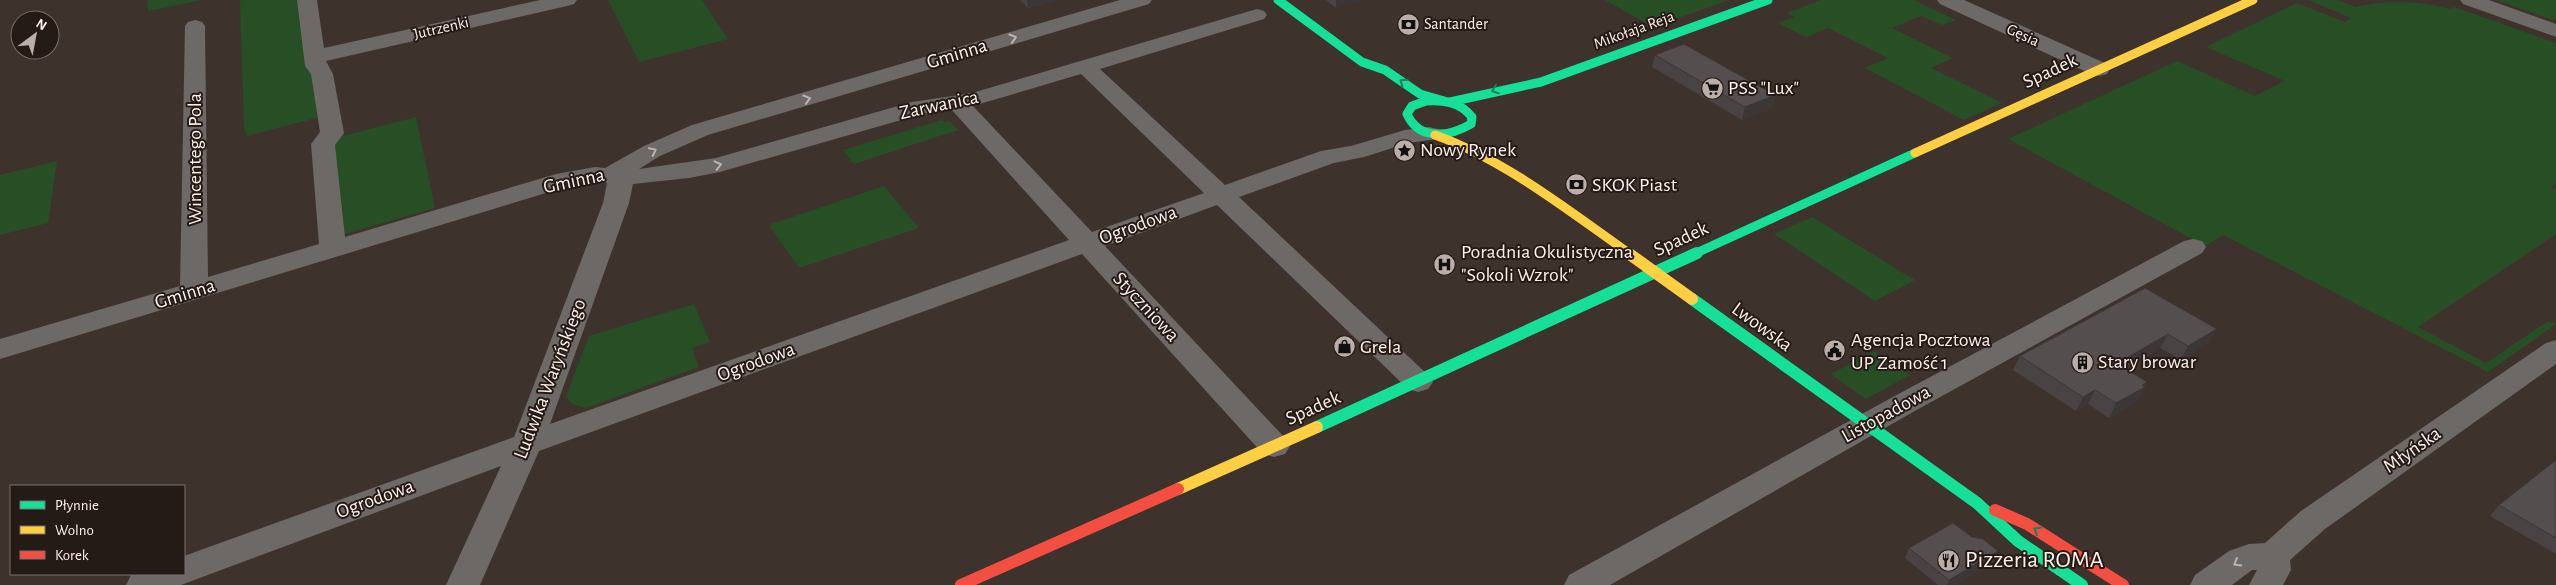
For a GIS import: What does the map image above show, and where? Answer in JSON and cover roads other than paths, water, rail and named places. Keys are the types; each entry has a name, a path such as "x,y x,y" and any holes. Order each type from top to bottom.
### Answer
{"street":[{"path":"307,0 316,66 322,74 332,132 323,144 333,250"},
{"name":"Jutrzenki","path":"315,56 567,0"},
{"name":"Gminna","path":"0,349 565,179 595,174 614,176 639,158 700,130 1142,0"},
{"path":"1278,0 1362,62 1385,70 1420,94 1447,101 1464,108 1472,117 1471,123 1477,135"},
{"name":"Mikołaja Reja","path":"1496,104 1525,93 1541,82 1768,0"},
{"name":"Gęsia","path":"1946,0 2099,69"},
{"name":"Spadek","path":"961,585 1418,382 1654,272 2253,0"},
{"path":"2470,0 2556,31"},
{"name":"Zarwanica","path":"614,176 697,170 756,155 920,107 957,102 1258,15"},
{"name":"Wincentego Pola","path":"194,291 195,26"},
{"path":"1362,62 1367,72 1376,81"},
{"path":"1085,66 1418,382"},
{"name":"Mikołaja Reja","path":"1406,109 1418,104 1467,100 1520,83 1541,82"},
{"name":"Styczniowa","path":"957,102 1274,446"},
{"name":"Ogrodowa","path":"185,570 527,444 1330,156 1349,144 1395,126 1406,109"},
{"name":"Lwowska","path":"1406,109 1412,126 1460,142 1499,170 1527,181 1977,503 2018,541 2082,585"},
{"path":"1432,134 1457,133 1471,123 1483,110"},
{"name":"Ogrodowa","path":"1330,156 1352,154 1410,136 1432,134"},
{"name":"Lwowska","path":"1503,154 1520,168 1527,181"},
{"name":"Ludwika Waryńskiego","path":"464,585 527,444 616,203 621,184 614,176"},
{"name":"Listopadowa","path":"1581,585 1866,425 2193,247"},
{"name":"Młyńska","path":"2207,585 2241,560 2249,557 2269,570 2320,515 2556,350"},
{"name":"Lwowska","path":"1977,503 2027,524 2122,585"},
{"path":"143,585 170,575"}],"place":[{"name":"Santander","path":"1408,24"},
{"name":"PSS \"Lux\"","path":"1712,88"},
{"name":"Nowy Rynek","path":"1404,150"},
{"name":"SKOK Piast","path":"1576,185"},
{"name":"Poradnia Okulistyczna \"Sokoli Wzrok\"","path":"1445,264"},
{"name":"Grela","path":"1344,347"},
{"name":"Agencja Pocztowa UP Zamość 1","path":"1835,351"},
{"name":"Stary browar","path":"2082,362"},
{"name":"Pizzeria ROMA","path":"1949,560"}]}
